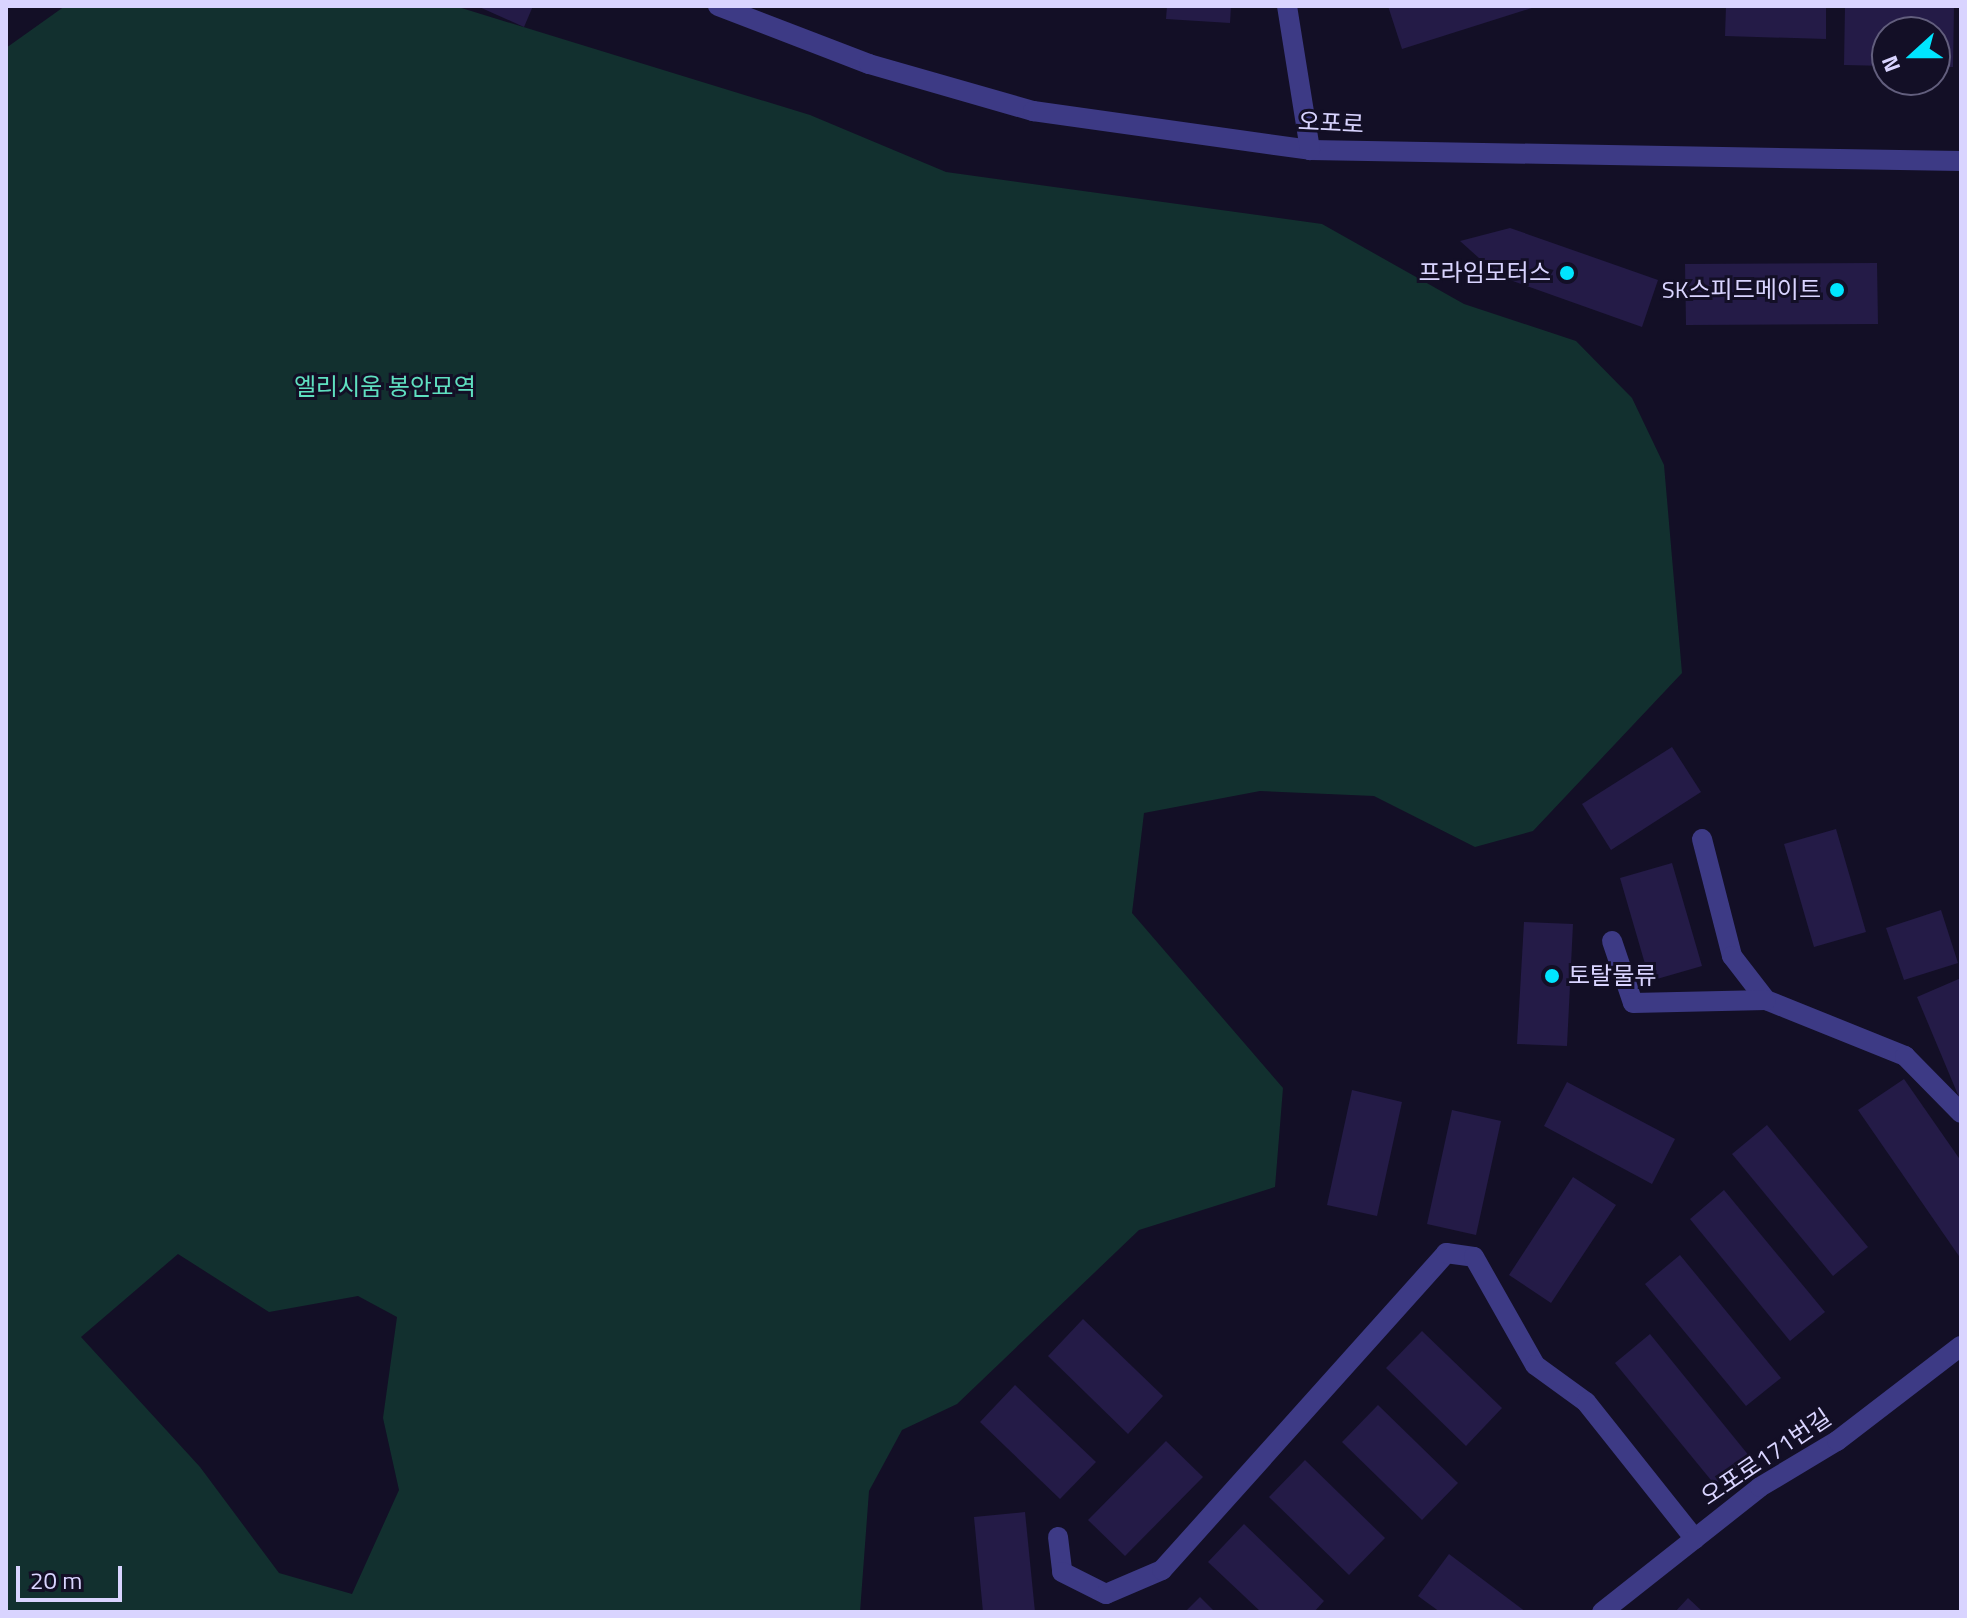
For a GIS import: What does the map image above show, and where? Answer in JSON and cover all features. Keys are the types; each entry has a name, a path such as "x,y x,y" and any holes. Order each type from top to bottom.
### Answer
{"street":[{"name":"오포로","path":"718,6 869,64 1033,111 1310,150 1961,161"},
{"path":"1287,6 1310,150"},
{"path":"1702,839 1732,956 1766,1000"},
{"path":"1612,941 1633,1003 1766,1000 1905,1056 1961,1113"},
{"path":"1058,1537 1062,1572 1106,1594 1162,1570 1446,1253 1474,1257 1535,1365 1586,1402 1695,1539"},
{"name":"오포로171번길","path":"1602,1612 1695,1539 1961,1346"}],"green space":[{"name":"엘리시움 봉안묘역","path":"65,6 455,6 810,115 946,172 1322,224 1464,304 1576,341 1632,398 1664,465 1682,673 1533,831 1475,847 1374,796 1260,791 1144,813 1132,913 1283,1088 1275,1187 1139,1230 957,1404 902,1430 869,1491 860,1612 6,1612 6,48","holes":["178,1254 269,1312 358,1296 397,1317 383,1418 399,1490 352,1594 279,1573 200,1467 81,1337"]}],"building":[{"path":"477,6 533,6 524,27"},
{"path":"1167,6 1231,6 1230,23 1166,19"},
{"path":"1388,6 1535,6 1535,7 1402,49"},
{"path":"1726,6 1826,6 1826,39 1725,36"},
{"path":"1845,6 1954,6 1953,67 1951,16 1871,16 1871,66 1844,65"},
{"path":"1510,228 1658,280 1642,327 1499,276 1460,241"},
{"path":"1877,263 1878,324 1686,325 1685,264"},
{"path":"1672,747 1701,792 1611,850 1582,804"},
{"path":"1836,829 1866,932 1814,947 1784,844"},
{"path":"1672,863 1702,966 1650,981 1620,878"},
{"path":"1941,910 1958,963 1904,980 1886,928"},
{"path":"1524,922 1573,924 1567,1046 1517,1044"},
{"path":"1961,978 1961,1102 1917,997"},
{"path":"1904,1079 1961,1161 1961,1259 1858,1110"},
{"path":"1567,1082 1675,1139 1652,1184 1544,1126"},
{"path":"1352,1090 1402,1102 1377,1216 1327,1205"},
{"path":"1452,1110 1501,1121 1476,1235 1427,1224"},
{"path":"1767,1125 1868,1247 1833,1276 1732,1154"},
{"path":"1573,1177 1616,1205 1551,1303 1509,1275"},
{"path":"1724,1190 1825,1312 1790,1341 1690,1219"},
{"path":"1680,1255 1781,1378 1746,1406 1645,1284"},
{"path":"1083,1319 1163,1396 1128,1434 1048,1356"},
{"path":"1422,1331 1502,1408 1466,1446 1386,1368"},
{"path":"1650,1334 1750,1457 1715,1485 1615,1363"},
{"path":"1015,1385 1096,1462 1060,1499 980,1422"},
{"path":"1378,1405 1458,1483 1422,1520 1342,1442"},
{"path":"1166,1441 1203,1477 1125,1556 1088,1520"},
{"path":"1305,1460 1385,1538 1349,1575 1269,1497"},
{"path":"1025,1512 1035,1612 983,1612 974,1517"},
{"path":"1244,1524 1324,1601 1314,1612 1261,1612 1208,1562"},
{"path":"1449,1554 1526,1612 1440,1612 1418,1596"},
{"path":"1200,1597 1215,1612 1185,1612"},
{"path":"1688,1598 1703,1612 1675,1612"}],"place":[{"name":"프라임모터스","path":"1567,273"},
{"name":"SK스피드메이트","path":"1837,290"},
{"name":"토탈물류","path":"1552,976"}]}
